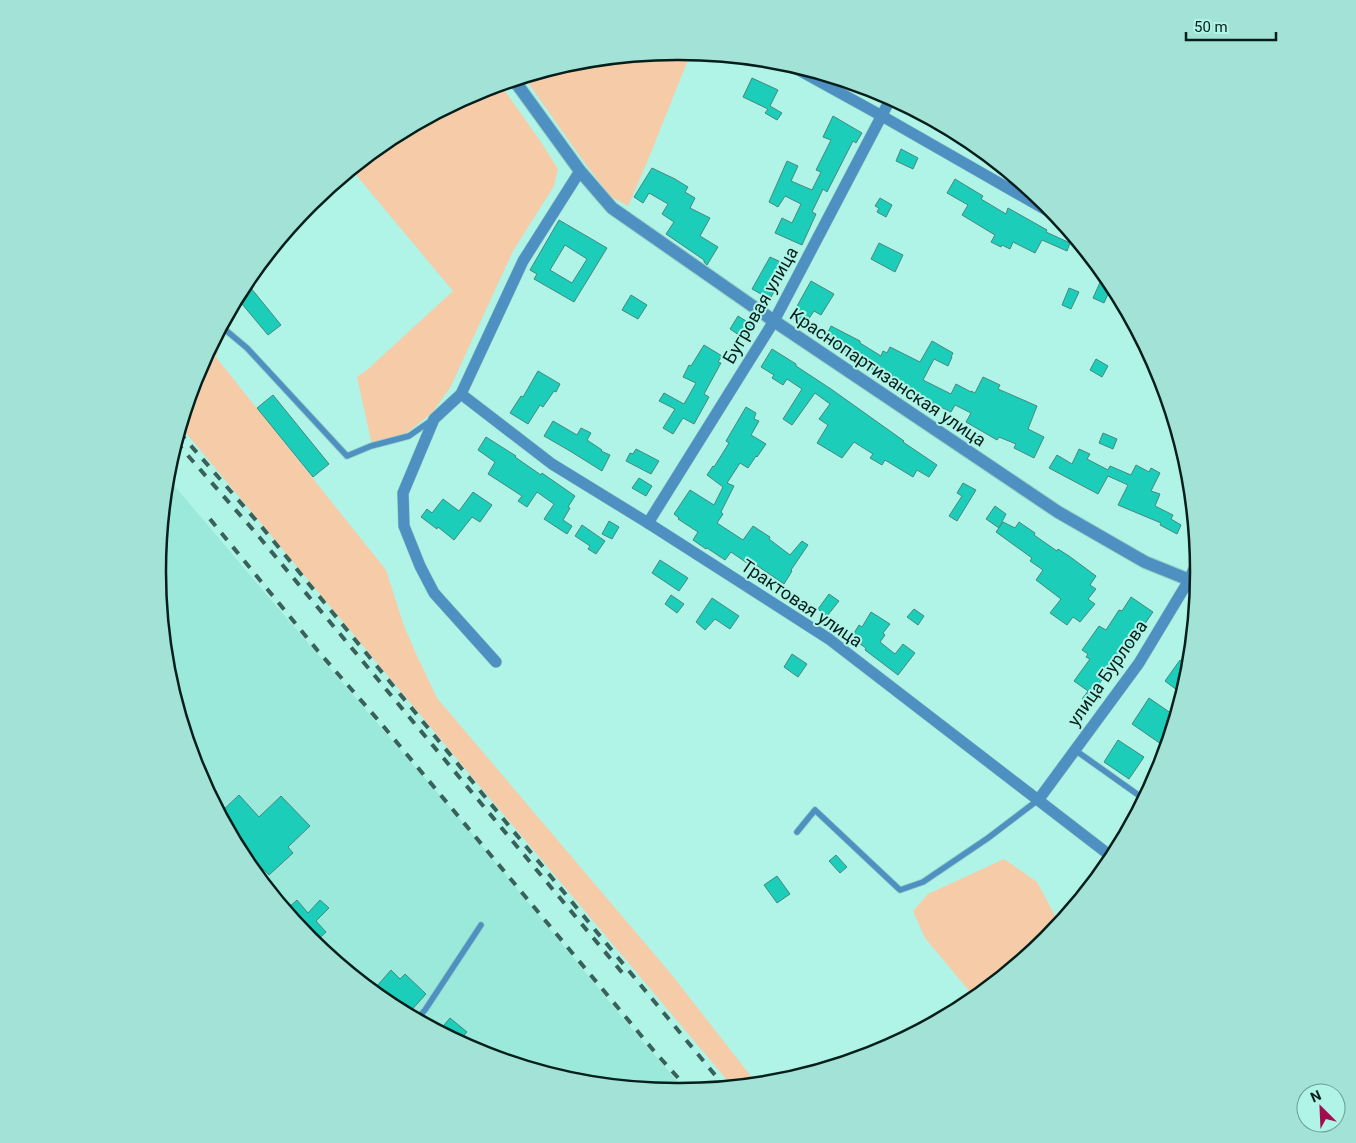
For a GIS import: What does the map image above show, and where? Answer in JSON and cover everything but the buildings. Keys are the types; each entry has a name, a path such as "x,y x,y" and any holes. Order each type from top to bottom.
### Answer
{"street":[{"path":"813,78 1030,201"},
{"name":"Краснопартизанская улица","path":"518,86 580,171 612,208 774,321 1058,512 1145,562 1189,581"},
{"name":"Бугровая улица","path":"648,523 774,321 887,105"},
{"path":"496,662 434,593 420,566 404,526 403,493 434,419 461,394 523,261 580,171"},
{"name":"Трактовая улица","path":"461,394 552,464 829,639 1106,852"},
{"name":"улица Бурлова","path":"1039,799 1139,662 1189,588"}],"lane":[{"path":"227,330 247,348 347,456 371,446 409,436 434,419"},
{"path":"1075,750 1138,795"},
{"path":"797,832 815,810 900,890 923,882 988,838 1039,799"},
{"path":"422,1014 481,925"}],"shaded area":[{"path":"688,60 628,206 611,197 528,83 546,77 611,64"},
{"path":"505,91 558,169 554,186 513,251 451,386 432,413 408,432 388,441 372,445 357,377 453,291 356,175 394,146 422,129 482,99"},
{"path":"216,351 218,354 215,356 386,570 404,626 437,698 672,975 752,1078 727,1081 186,433 205,376"},
{"path":"174,485 454,812 631,1028 679,1083 611,1079 578,1073 546,1066 482,1044 422,1014 394,997 341,956 293,909 253,856 219,798 205,767 184,704 171,638 166,572"},
{"path":"1004,859 1037,882 1056,917 1015,956 970,991 925,938 913,911 928,894"}],"railway":[{"path":"184,438 261,526 720,1081"},
{"path":"182,448 255,532 625,976"},
{"path":"210,519 318,651 683,1083"}]}
